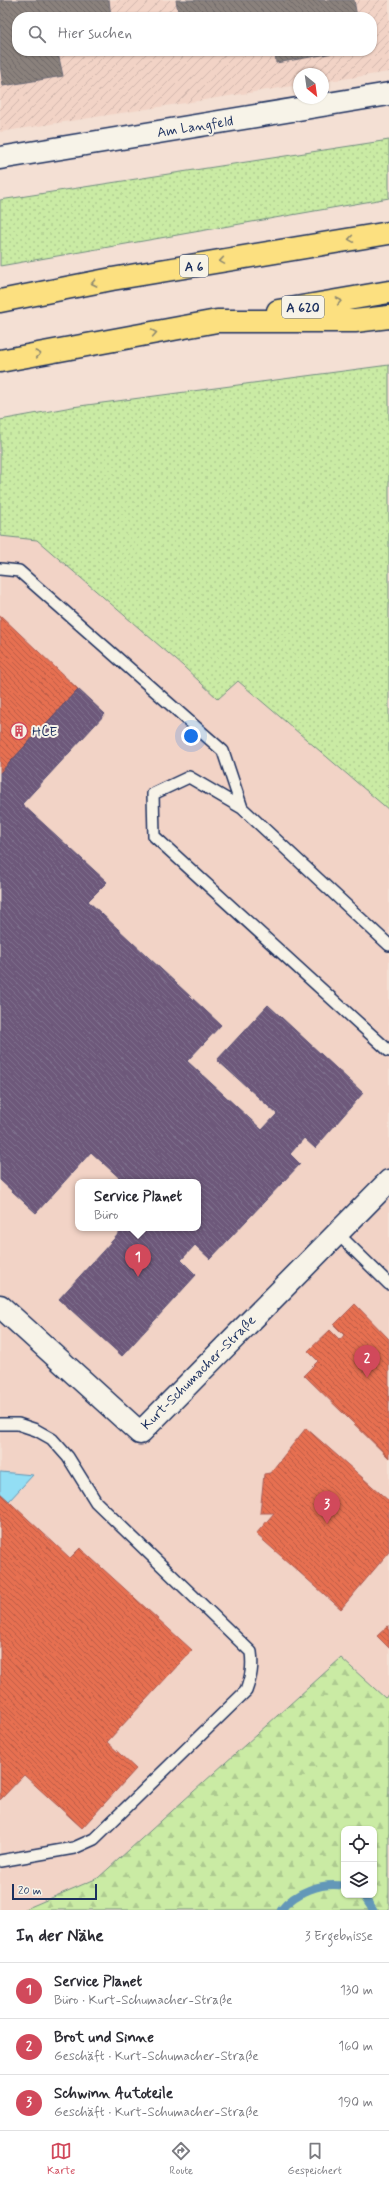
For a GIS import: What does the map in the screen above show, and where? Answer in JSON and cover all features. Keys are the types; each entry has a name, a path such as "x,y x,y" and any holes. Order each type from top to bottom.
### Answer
{"highway":[{"name":"A 6","path":"0,301 112,279 389,233"},
{"name":"A 620","path":"218,321 389,292"},
{"path":"0,361 218,321 355,321 389,317"}],"street":[{"name":"Am Langfeld","path":"0,158 389,94"},
{"name":"Kurt-Schumacher-Straße","path":"0,1306 140,1432 389,1181"}],"lane":[{"path":"0,569 19,571 223,751 242,808"},
{"path":"389,945 242,808 189,777 153,794 154,836 389,1051"},
{"path":"337,1233 389,1284"},
{"path":"0,1424 18,1424 36,1430 52,1439 68,1456 96,1502 251,1652 253,1664 252,1675 246,1691 94,1839 74,1848 0,1862"}],"shaded area":[{"path":"0,0 389,0 389,72 329,81 329,68 293,68 293,86 0,132"},
{"path":"389,365 389,1695 385,1698 341,1658 98,1878 23,1910 0,1910 0,420 72,407"}],"green space":[{"path":"389,140 389,198 0,266 0,200"},
{"path":"389,365 389,810 238,681 218,699 183,666 37,540 0,536 0,420 72,407"},
{"path":"341,1658 385,1698 389,1695 389,1910 23,1910 98,1878"}],"water":[{"path":"0,1472 33,1475 9,1501 0,1493"}],"building: Handel":[{"name":"HCE","path":"0,615 78,689 0,773"},
{"path":"355,1304 389,1339 389,1458 304,1375 318,1361 308,1351 330,1330 340,1340 344,1335 334,1325"},
{"path":"306,1428 389,1501 389,1552 341,1609 256,1534 274,1513 260,1513 264,1474 270,1473"},
{"path":"0,1493 70,1558 80,1548 192,1650 107,1742 136,1769 82,1828 24,1775 0,1800"},
{"path":"389,1625 389,1648 377,1636"}],"building: Büros":[{"path":"78,689 105,714 22,804 107,882 88,901 221,1025 187,1061 262,1130 277,1114 217,1060 268,1005 363,1093 315,1148 304,1138 290,1154 300,1164 210,1259 195,1245 181,1260 196,1275 122,1356 59,1299 121,1231 151,1231 153,1233 155,1231 201,1231 201,1179 121,1179 91,1152 36,1213 0,1180 0,773"}],"building: Industrie":[{"path":"0,0 109,0 110,12 12,12 12,56 59,56 63,76 3,86 0,65"},
{"path":"176,0 354,0 356,12 178,12"},
{"path":"275,56 316,56 276,63"}],"waterway":[{"path":"281,1910 301,1893 318,1887 341,1886"},
{"path":"365,1898 373,1910"}],"place":[{"name":"HCE","path":"19,731"},
{"name":"Service Planet","path":"138,1277"},
{"name":"Brot und Sinne","path":"367,1378"},
{"name":"Schwinn Autoteile","path":"327,1524"}]}
